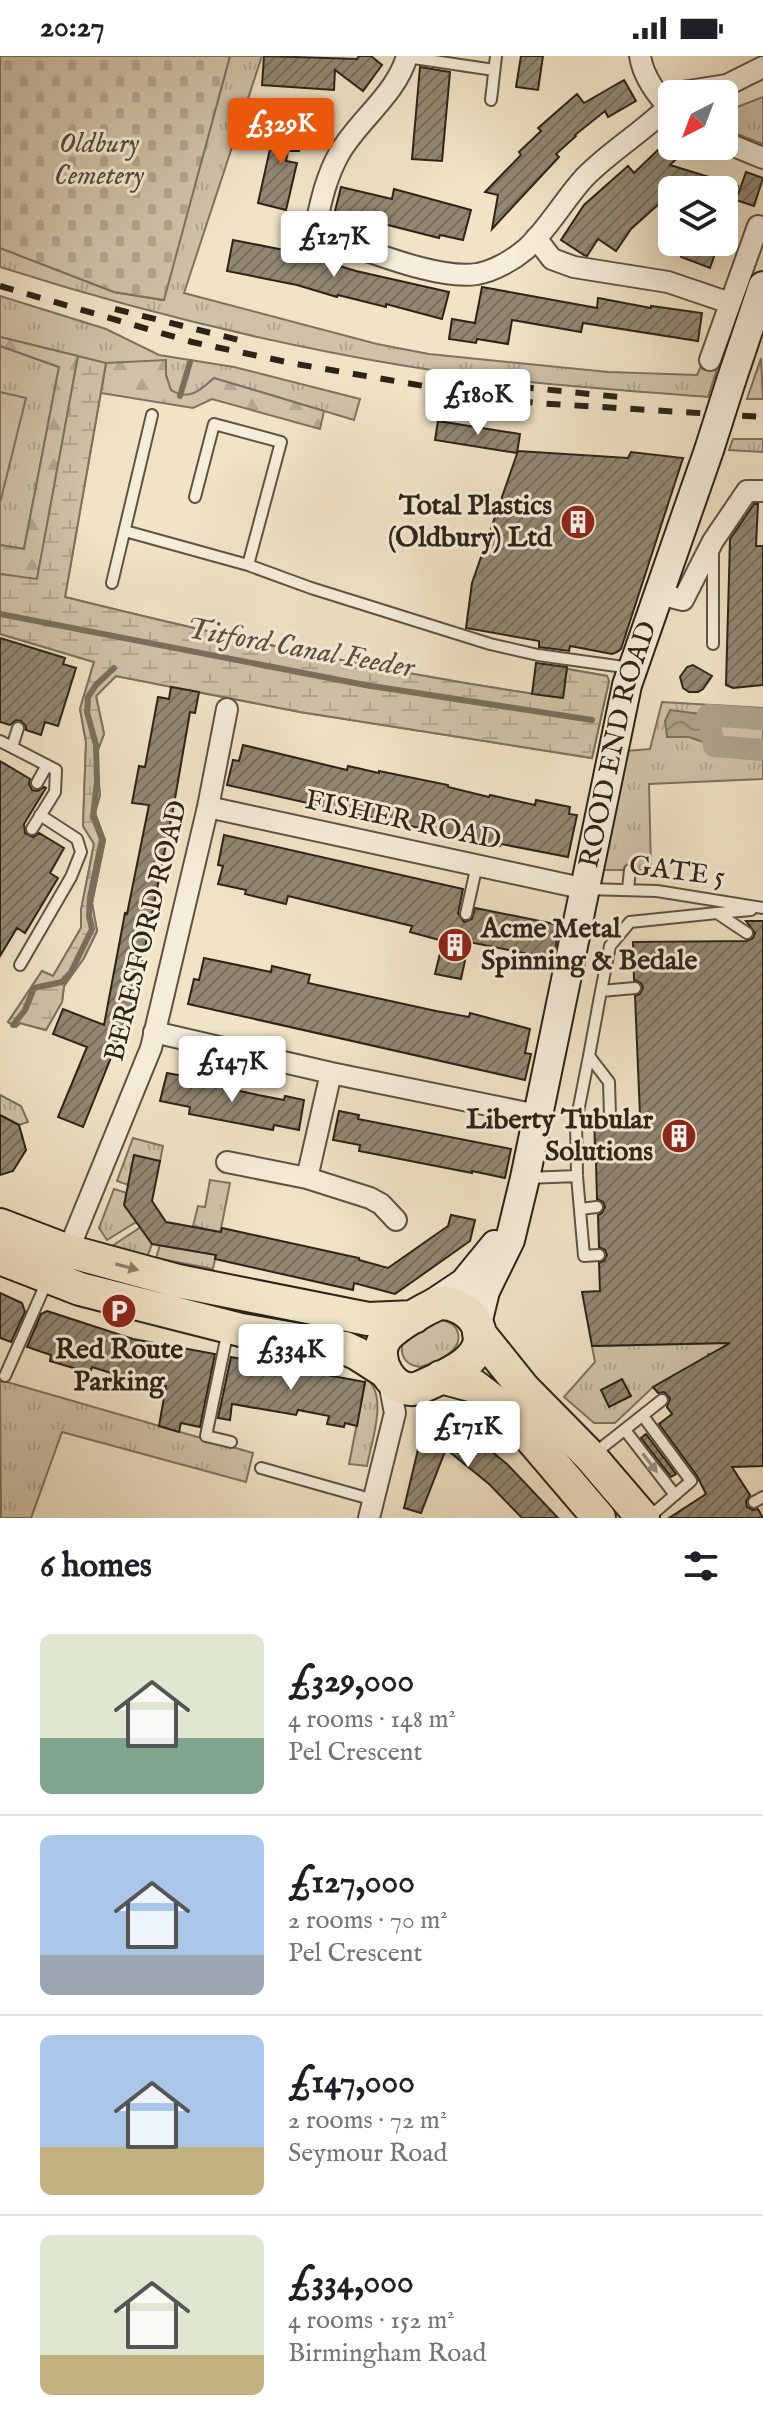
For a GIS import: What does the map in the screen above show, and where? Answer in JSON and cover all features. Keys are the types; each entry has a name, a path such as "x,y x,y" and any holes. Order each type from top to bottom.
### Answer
{"main road":[{"path":"0,1225 68,1251 178,1281 368,1319 420,1313"},
{"path":"0,1258 80,1289 229,1327 345,1348 371,1361 404,1388 416,1389 470,1360 477,1350 478,1329"},
{"path":"387,1374 381,1363 386,1338 439,1303 451,1303 469,1311 478,1329 524,1389 646,1518"},
{"path":"430,1382 474,1386 491,1399 529,1436 599,1518"}],"street":[{"path":"640,56 640,62 658,93"},
{"path":"407,57 393,85 339,153 307,231 427,269 460,274 478,273 496,268 517,255 536,238 584,179 658,117"},
{"path":"737,80 763,67"},
{"path":"738,148 763,158"},
{"path":"710,360 758,226"},
{"path":"536,238 552,259 574,267 668,282 730,303"},
{"name":"ROOD END ROAD","path":"478,1329 485,1291 510,1240 525,1178 629,676 763,286"},
{"path":"659,594 683,600 713,541 747,491 763,491"},
{"name":"BERESFORD ROAD","path":"68,1251 151,1048 208,807 227,709"},
{"name":"FISHER ROAD","path":"208,807 586,889"},
{"path":"154,1032 331,1073 537,1115"},
{"path":"307,1178 331,1073"},
{"path":"227,1162 307,1178 370,1198 381,1204 396,1220"},
{"name":"ROOD END ROAD","path":"420,1313 464,1283 480,1266 515,1215"},
{"path":"372,1509 395,1413 387,1374"},
{"path":"395,1413 430,1382"}],"lane":[{"path":"491,100 496,56"},
{"path":"407,57 494,70"},
{"path":"112,583 152,415"},
{"path":"195,497 214,424 281,442 248,565"},
{"path":"125,531 248,565 490,644 629,676"},
{"path":"713,541 713,644"},
{"path":"12,747 18,728"},
{"path":"0,741 56,770 55,792 32,829"},
{"path":"37,783 47,765"},
{"path":"20,965 71,877 81,852 77,839 40,815"},
{"path":"466,914 477,865"},
{"path":"628,889 630,870"},
{"name":"GATE 5","path":"586,889 657,891 763,908"},
{"path":"599,1255 584,1256 576,1122 610,946 630,922 763,908"},
{"path":"717,913 747,933"},
{"path":"601,991 635,988"},
{"path":"589,1056 609,1082 610,1116"},
{"path":"577,1156 595,1155"},
{"path":"525,1178 577,1176"},
{"path":"580,1209 597,1207"},
{"path":"5,1376 49,1277"},
{"path":"229,1327 206,1436 231,1442"},
{"path":"590,1456 662,1400"},
{"path":"643,1416 691,1481 646,1518"},
{"path":"625,1430 675,1495"},
{"path":"261,1468 372,1509"}],"green space":[{"name":"Oldbury Cemetery","path":"0,56 230,56 164,300 114,292 0,248"},
{"path":"230,56 262,56 184,293 377,344 429,354 608,372 697,375 702,364 717,369 708,397 515,380 349,356 198,323 0,267 0,248 114,292 163,300"},
{"path":"763,97 763,144 738,134 738,107"},
{"path":"0,296 106,329 159,355 234,367 360,399 354,420 214,378 194,394 178,394 171,391 166,375 106,363 65,597 313,654 500,689 563,698 567,669 607,676 609,681 592,758 300,712 116,676 96,696 104,734 96,755 100,795 95,813 105,840 92,903 97,931 84,958 64,986 62,1002 46,1030 20,1023 16,1027 8,1022 42,971 53,976 81,928 81,910 94,844 83,826 86,742 80,709 94,662 0,634 0,574 37,579 78,356 0,337"},
{"path":"0,337 78,356 37,580 0,574 0,545 24,549 59,367 0,346"},
{"path":"0,346 59,367 24,549 0,545"},
{"path":"78,356 106,363 65,597 313,654 500,689 563,698 567,669 607,676 609,681 592,758 300,712 116,676 96,696 104,734 96,755 100,795 95,813 105,840 92,903 97,931 84,958 64,986 62,1002 46,1030 20,1023 16,1027 8,1022 42,971 53,976 81,928 81,910 94,844 83,826 86,742 80,709 94,662 0,634 0,574 37,579"},
{"path":"761,358 763,399 747,399"},
{"path":"166,360 166,375 171,390 177,393 194,393 214,378 324,411 320,429 212,399 193,408 101,393 106,363"},
{"path":"0,392 26,398 0,503"},
{"path":"733,439 763,439 763,452 729,450"},
{"path":"662,702 763,708 763,779 649,784 651,870 603,870 626,751 650,749"},
{"path":"0,1095 21,1106 28,1122 19,1125 0,1115"},
{"path":"133,1138 163,1146 160,1161 134,1156 128,1185 117,1181"},
{"path":"210,1180 230,1183 213,1269 156,1258 160,1245 201,1252 205,1229 193,1226 198,1206 205,1207"},
{"path":"114,1189 127,1193 136,1222 107,1240 99,1228"},
{"path":"141,1227 152,1244 147,1257 114,1250 112,1246"},
{"path":"443,1320 454,1326 458,1333 452,1351 420,1367 407,1361 402,1354 403,1340"},
{"path":"763,1342 763,1352 708,1354 710,1398 720,1407 653,1387 615,1423 594,1423 564,1397 595,1362 592,1346"},
{"path":"366,1378 373,1386 377,1407 367,1466 349,1464"},
{"path":"0,1380 253,1453 246,1482 62,1432 31,1518 1,1518"},
{"path":"480,1404 520,1445 514,1449 476,1419 474,1410"}],"water":[{"path":"670,710 708,715 714,746 689,737 667,737 665,721"}],"building":[{"path":"264,56 357,59 359,56 371,56 382,65 363,91 335,70 334,90 262,85"},
{"path":"521,56 543,56 538,90 516,87"},
{"path":"420,67 450,72 442,161 412,159"},
{"path":"624,80 636,101 608,117 605,111 575,135 556,154 559,157 492,229 498,195 485,192 541,131 538,128 577,94 584,103"},
{"path":"276,122 305,128 299,151 288,151 286,161 297,163 286,210 258,203"},
{"path":"658,150 658,160 675,160 670,165 706,176 658,176 658,205 631,229 616,251 598,239 587,256 561,240 584,205 628,166 634,173"},
{"path":"746,172 763,178 754,206 738,201"},
{"path":"341,187 392,199 394,189 471,210 463,240 440,235 439,238 334,215"},
{"path":"233,240 294,252 356,271 449,292 442,319 386,304 386,307 337,297 297,285 227,271"},
{"path":"681,256 714,256 710,268"},
{"path":"482,287 597,308 598,298 702,313 698,341 583,323 581,332 512,320 508,344 449,339 452,319 475,323"},
{"path":"438,421 520,434 517,453 435,440"},
{"name":"Total Plastics (Oldbury) Ltd","path":"518,451 628,458 631,452 683,458 621,649 617,652 612,654 570,646 569,651 539,647 539,641 466,628 472,583"},
{"path":"754,504 758,504 756,546 763,546 763,685 733,688 726,685 730,539"},
{"path":"0,638 65,658 63,664 76,668 58,726 45,722 41,735 26,730 21,721 16,720 10,725 0,722"},
{"path":"536,663 567,667 563,698 532,694"},
{"path":"693,665 712,676 698,692 683,688 680,677 687,667"},
{"path":"171,687 199,692 195,713 190,712 131,1018 127,1018 83,1127 58,1117 87,1047 53,1034 63,1009 104,1025 149,805 132,803 139,766 145,767 158,697 169,699"},
{"path":"243,745 347,770 348,766 448,785 489,797 535,805 536,800 570,807 569,814 577,815 568,857 500,846 227,785 233,760 239,761"},
{"path":"0,761 30,779 32,790 46,788 24,824 25,833 33,837 39,833 64,848 50,873 58,878 25,933 17,928 0,956"},
{"path":"224,835 463,889 458,913 464,922 472,919 475,908 560,925 553,959 469,942 461,979 435,974 443,941 410,932 412,926 288,896 286,904 218,884 223,866 218,865"},
{"name":"Liberty Tubular Solutions","path":"746,921 763,921 763,1466 732,1467 750,1495 746,1501 747,1507 758,1509 763,1518 669,1518 706,1494 697,1476 659,1424 672,1414 667,1407 670,1398 653,1387 730,1343 592,1346 582,1292 600,1291 599,1263 607,1255 599,1247 598,1215 605,1207 597,1199 596,1163 603,1155 595,1147 594,1117 602,1116 606,1123 611,1124 618,1116 640,1115 635,996 643,988 641,983 634,980 633,942 747,941 755,933"},
{"path":"204,958 271,972 272,966 310,975 308,983 436,1011 469,1017 470,1013 530,1029 525,1053 531,1054 525,1080 188,1004 194,979 199,980"},
{"path":"167,1073 258,1095 304,1100 299,1130 274,1125 273,1130 189,1114 190,1107 160,1101"},
{"path":"339,1111 359,1115 358,1119 511,1149 505,1178 359,1151 360,1145 333,1140"},
{"path":"0,1115 19,1125 26,1150 13,1171 0,1175"},
{"path":"134,1155 160,1161 152,1201 166,1222 221,1232 222,1228 359,1258 388,1268 448,1226 451,1215 475,1220 470,1241 395,1294 354,1283 353,1290 215,1259 216,1255 152,1244 124,1205"},
{"path":"0,1293 22,1303 25,1312 11,1342 0,1338"},
{"path":"47,1311 133,1339 215,1354 200,1427 181,1423 179,1432 159,1426 166,1386 92,1367 90,1373 50,1361 51,1355 27,1347 41,1314"},
{"path":"231,1357 365,1382 357,1426 327,1424 329,1416 298,1410 296,1415 232,1404 230,1420 218,1418"},
{"path":"622,1379 631,1396 609,1407 601,1390"},
{"path":"426,1416 450,1418 507,1464 558,1518 522,1518 489,1484 446,1449 421,1513 404,1508"},
{"path":"646,1434 676,1474 671,1477 641,1438"}],"waterway":[{"path":"180,396 190,362"},
{"name":"Titford Canal Feeder","path":"0,614 365,685 592,720"},
{"path":"13,1025 25,1010 34,988 62,982 71,972 92,929 90,897 102,839 93,816 97,781 96,745 87,712 88,697 114,668"},
{"path":"763,719 708,715 714,746 763,750"}],"railway":[{"path":"0,286 192,342 296,364 453,391 536,403 763,417"},
{"path":"115,309 239,340"},
{"path":"464,381 619,397"}],"place":[{"name":"Total Plastics (Oldbury) Ltd","path":"578,522"},
{"name":"Acme Metal Spinning & Bedale","path":"455,945"},
{"name":"Liberty Tubular Solutions","path":"679,1136"},
{"name":"Red Route Parking","path":"119,1311"}]}
